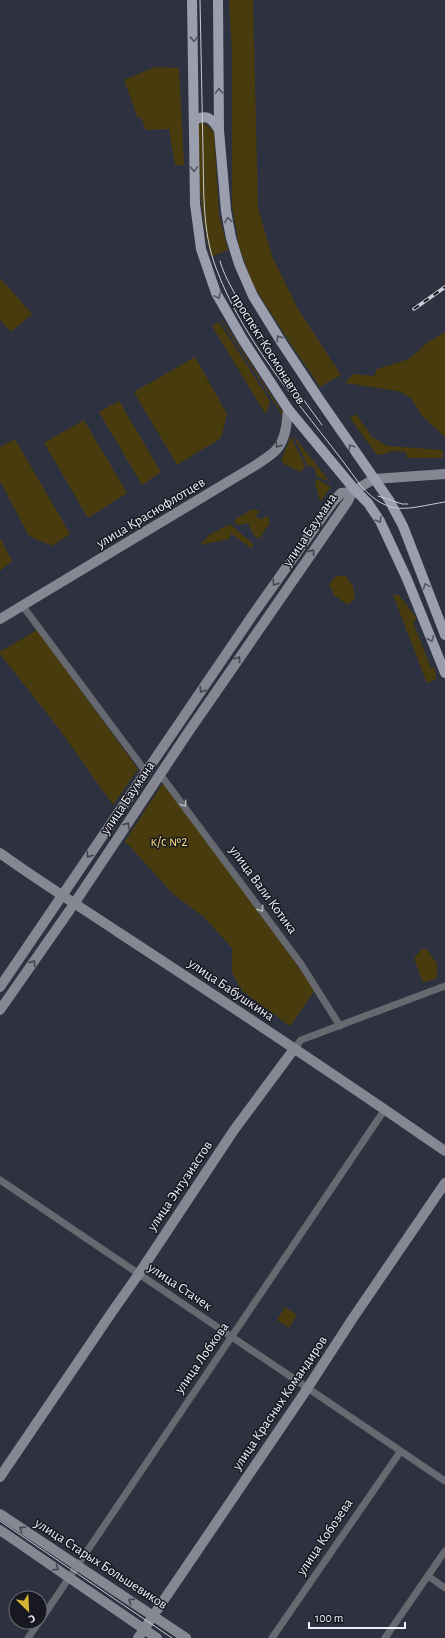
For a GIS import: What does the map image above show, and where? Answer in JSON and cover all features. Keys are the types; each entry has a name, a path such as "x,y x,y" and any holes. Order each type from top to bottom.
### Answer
{"main road":[{"name":"проспект Космонавтов","path":"192,0 195,204 201,249 216,293 242,340 288,409 353,491 368,503 380,521 392,544 445,673"},
{"name":"проспект Космонавтов","path":"218,0 219,130 226,211 231,238 239,264 253,296 317,396 389,500 403,526 445,635"},
{"path":"194,120 202,116 207,117 215,123 219,130"}],"street":[{"name":"улица Краснофлотцев","path":"0,619 246,472 277,449 288,424 288,409"},
{"path":"353,491 374,478 445,474"},
{"name":"улица Баумана","path":"0,987 286,566 332,503 341,493 353,491"},
{"name":"улица Баумана","path":"0,1010 74,904 160,774 348,501 353,491"},
{"path":"22,605 146,772"},
{"name":"улица Вали Котика","path":"160,774 301,964 340,1026"},
{"name":"улица Бабушкина","path":"0,854 61,896 385,1109 445,1151"},
{"name":"улица Энтузиастов","path":"0,1477 138,1275 234,1130 301,1040 445,986"},
{"name":"улица Лобкова","path":"48,1609 385,1109"},
{"name":"улица Стачек","path":"0,1180 445,1482"},
{"name":"улица Красных Командиров","path":"138,1638 445,1183"},
{"name":"улица Кобозева","path":"272,1638 351,1521 400,1452"},
{"name":"улица Старых Большевиков","path":"0,1514 186,1638"},
{"name":"улица Старых Большевиков","path":"0,1530 157,1638"},
{"path":"385,1638 445,1551"},
{"path":"428,1576 445,1588"}],"green space":[{"path":"229,0 253,0 258,208 272,256 299,311 341,375 320,387 252,283 239,246 232,206 232,52"},
{"path":"155,67 179,68 184,165 175,165 169,129 146,130 141,118 138,118 124,80"},
{"path":"199,122 208,126 214,133 219,215 228,250 211,257 204,224 200,191 197,125"},
{"path":"0,278 32,314 11,332 0,320"},
{"path":"222,319 284,415 284,418 221,320"},
{"path":"219,322 270,401 266,415 212,326"},
{"path":"445,332 445,437 422,416 411,398 398,391 345,383 353,374 374,376 377,369 409,359 427,343"},
{"path":"195,357 227,414 221,438 177,465 134,392"},
{"path":"119,401 161,472 142,485 99,412"},
{"path":"356,414 372,437 388,446 443,450 443,458 407,458 406,452 392,451 377,455 350,418"},
{"path":"84,420 127,493 88,518 44,443"},
{"path":"293,435 329,481 317,477 315,468 307,465"},
{"path":"291,437 305,466 301,472 285,465 281,460"},
{"path":"15,439 70,534 52,546 29,536 0,481 0,447"},
{"path":"317,479 331,487 320,502 315,482"},
{"path":"253,509 260,511 255,517 261,519 268,516 270,523 259,539 254,535 248,523 237,525 234,520"},
{"path":"230,524 254,545 251,548 231,533 229,539 200,545 209,535"},
{"path":"0,538 12,561 0,571"},
{"path":"336,576 346,576 353,586 355,598 348,605 335,596 329,585"},
{"path":"393,595 399,595 417,619 413,622 431,668 434,667 436,674 435,680 427,683"},
{"path":"37,630 138,769 113,805 57,726 0,654 0,652"},
{"name":"к/с №2","path":"163,783 166,784 315,990 290,1026 241,990 232,972 232,948 204,917 173,894 125,841"},
{"path":"427,949 437,964 437,978 423,983 414,958 421,950"},
{"path":"285,1307 297,1315 289,1328 277,1320"}],"tram line":[{"path":"200,0 206,225 211,254 229,298 262,355 281,382 361,486 371,496 390,507 400,508 445,502"},
{"path":"220,261 228,281 264,342 322,425"},
{"path":"378,496 402,504 408,504"},
{"path":"0,1521 172,1638"}],"railway":[{"path":"414,309 445,287"}]}
